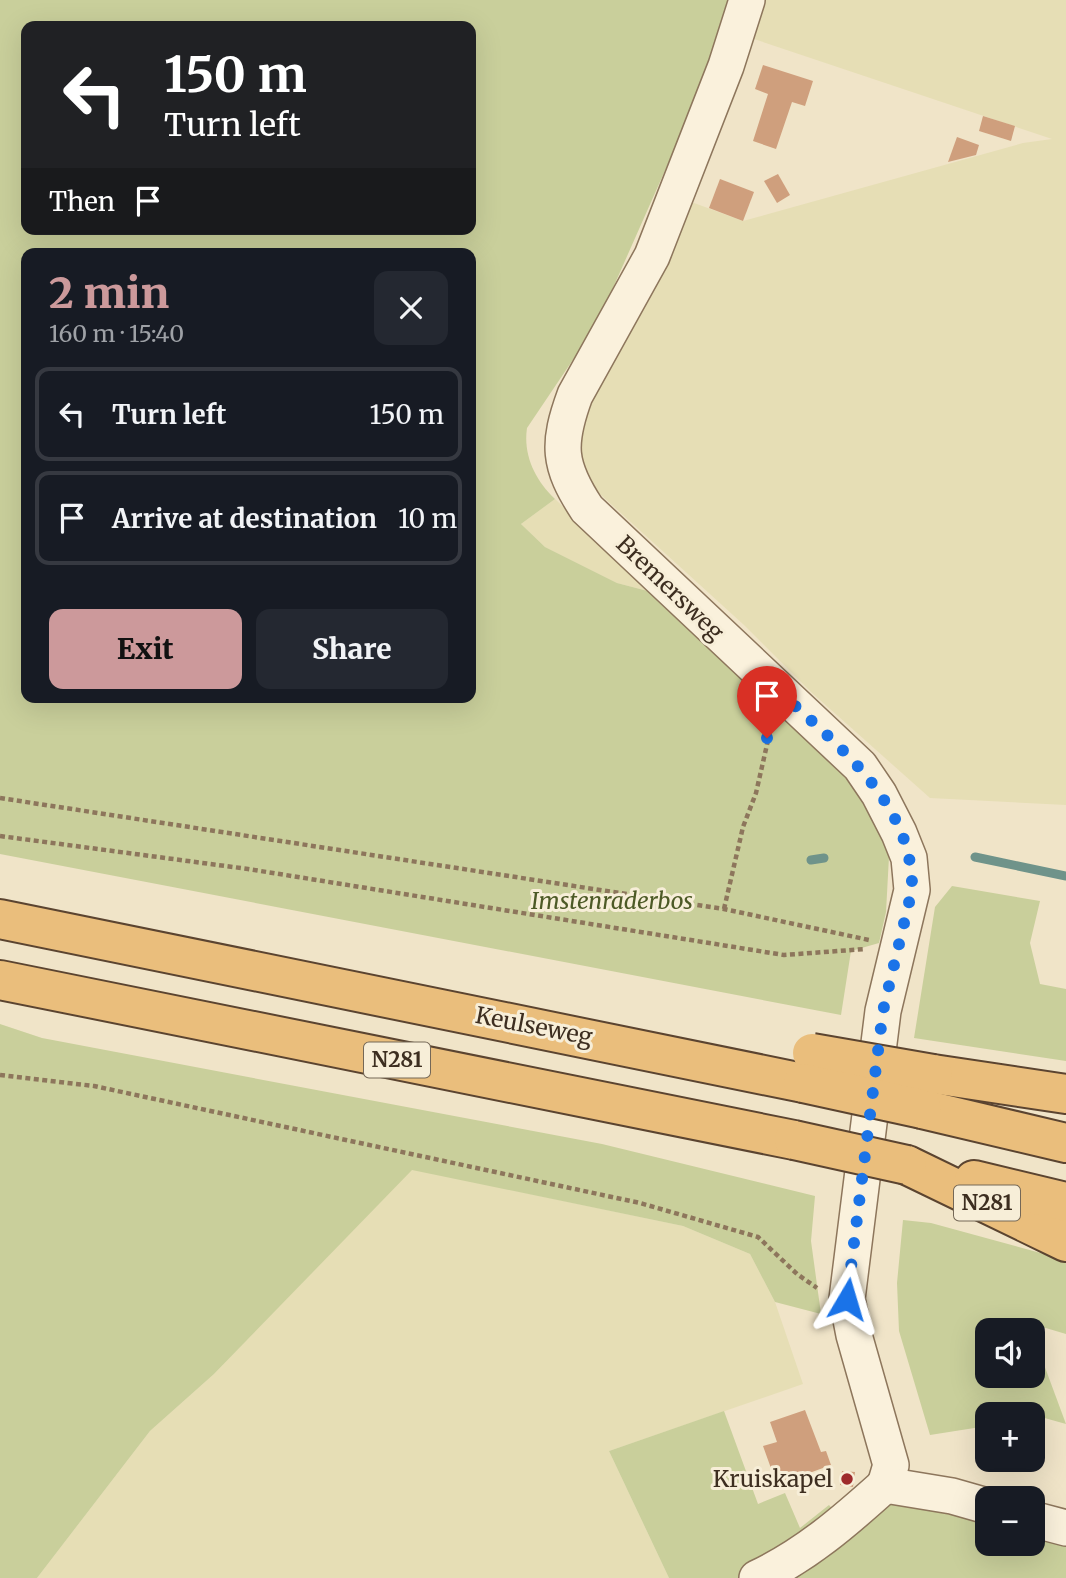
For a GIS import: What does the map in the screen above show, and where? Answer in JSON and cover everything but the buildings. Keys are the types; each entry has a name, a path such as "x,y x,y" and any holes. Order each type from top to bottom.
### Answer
{"highway":[{"name":"Keulseweg","path":"0,919 723,1065 808,1068 927,1092 1066,1143"},
{"name":"N281","path":"0,980 794,1140 1066,1202"},
{"path":"927,1092 1066,1094"},
{"name":"N281","path":"907,1165 1066,1242"}],"street":[{"name":"Bremersweg","path":"747,0 721,78 652,256 575,395 566,418 562,459 567,476 587,509 860,766 900,833 912,875 912,890 883,1011 847,1299 854,1335 891,1465 885,1485"},
{"path":"757,1578 799,1556 885,1485 975,1503"},
{"path":"1045,1522 1066,1528"}],"path":[{"path":"723,909 743,827 756,793 767,738 782,694"},
{"path":"0,798 723,909 898,947"},
{"path":"0,836 248,869 784,955 898,947"},
{"path":"0,1075 94,1086 640,1203 758,1237 797,1274 828,1295 847,1299"}],"shaded area":[{"path":"755,0 1066,0 1066,805 930,798 811,692 744,625 579,475 575,460 589,382 686,200 743,221 1023,143 1052,139 745,36"},
{"path":"555,499 631,572 659,594 617,583 545,547 521,524"},
{"path":"412,1169 683,1226 750,1254 775,1302 803,1384 609,1451 669,1578 37,1578 150,1431 214,1374"}],"green space":[{"name":"Imstenraderbos","path":"0,0 738,0 729,26 597,324 527,428 527,448 532,467 555,499 521,524 545,547 617,583 659,594 842,761 890,838 886,912 879,943 851,951 841,1015 0,854"},
{"path":"952,886 1040,901 1030,943 1040,984 1066,989 1066,1061 914,1038 935,907"},
{"path":"0,1024 42,1038 602,1144 815,1196 811,1241 821,1314 775,1302 750,1254 683,1226 412,1170 214,1374 150,1431 37,1578 0,1578"},
{"path":"903,1220 931,1223 1066,1260 1066,1334 1045,1328 1045,1318 975,1318 975,1388 1045,1388 1045,1367 1066,1424 1045,1418 1045,1402 975,1402 975,1428 930,1435 899,1331 897,1283"},
{"path":"724,1411 758,1504 785,1493 800,1528 829,1505 849,1527 885,1500 975,1511 975,1556 1045,1556 1045,1527 1066,1533 1066,1578 669,1578 609,1451"}],"waterway":[{"path":"975,857 1066,876"},
{"path":"811,860 824,858"}],"place":[{"name":"Kruiskapel","path":"847,1479"}],"route":[{"path":"767,738 782,694 846,752 871,781 900,833 912,875 912,890 883,1011 847,1299"}]}
